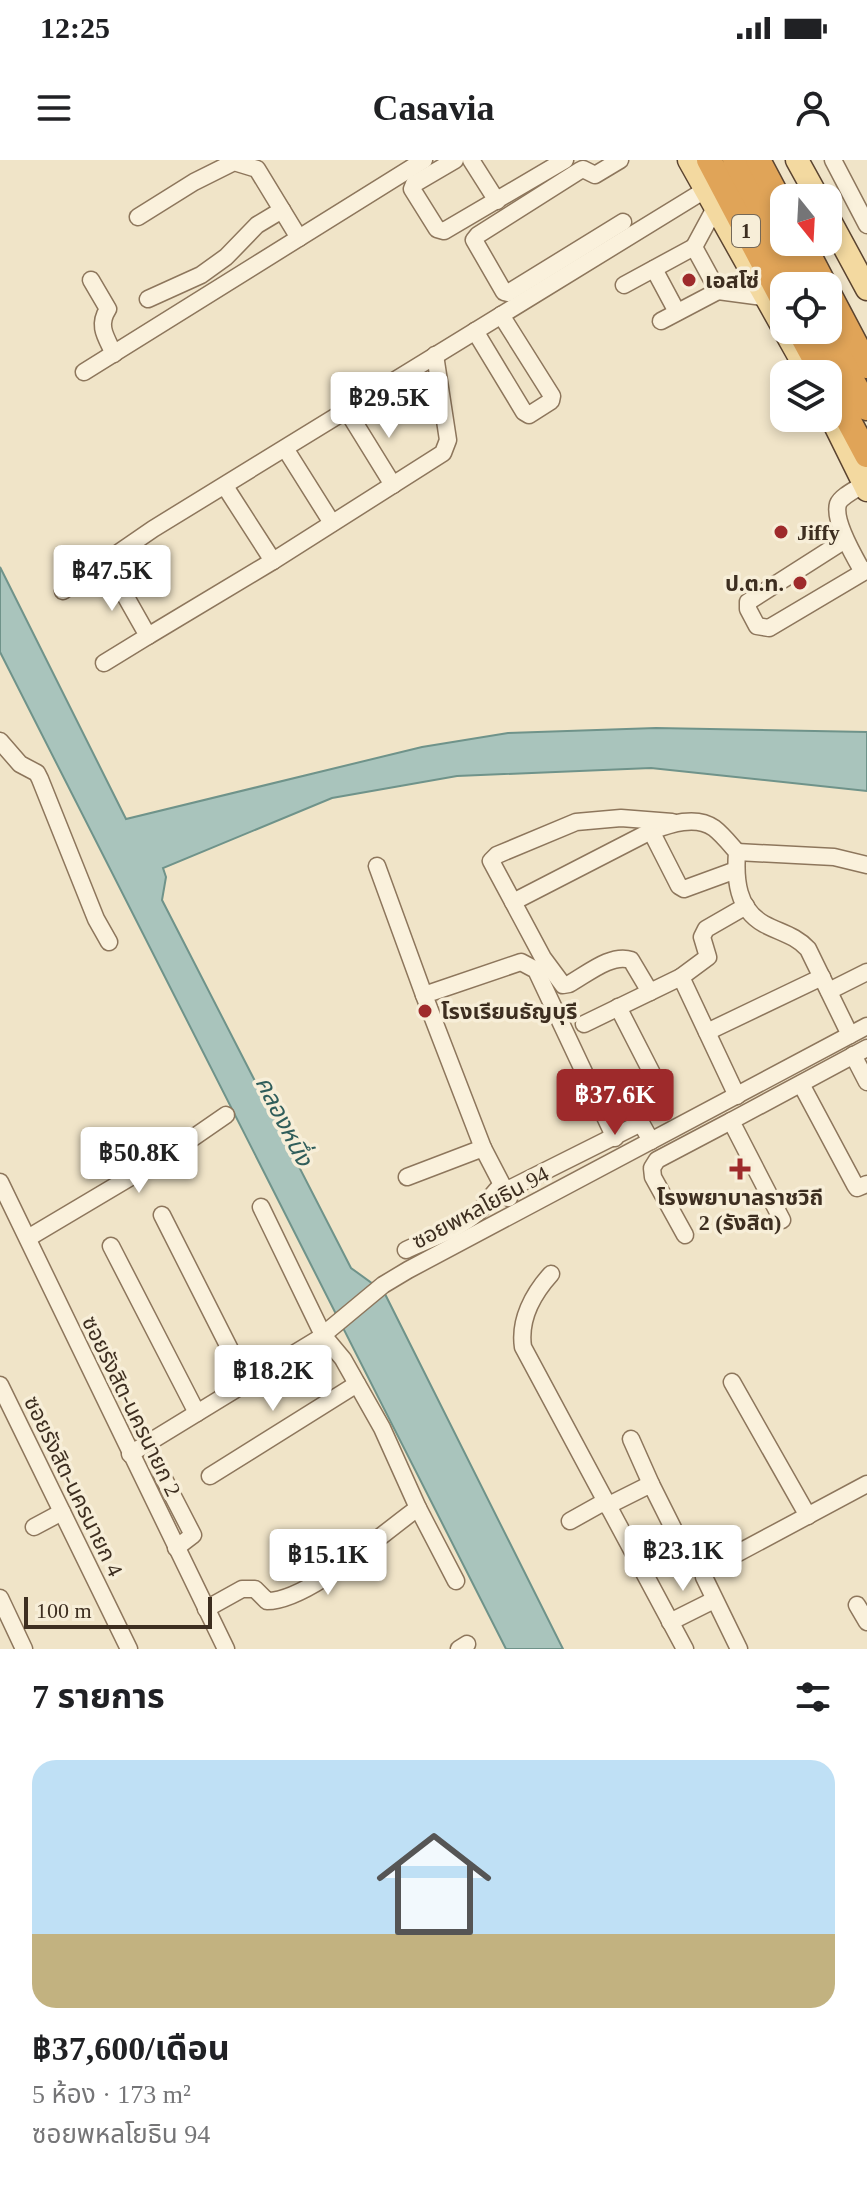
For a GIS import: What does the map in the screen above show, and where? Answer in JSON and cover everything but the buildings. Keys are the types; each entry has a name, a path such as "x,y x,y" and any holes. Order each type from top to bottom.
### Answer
{"highway":[{"name":"1","path":"709,160 770,286"},
{"path":"735,160 795,272"},
{"name":"1","path":"761,160 775,184"},
{"path":"761,160 772,184"},
{"path":"842,316 867,364"},
{"path":"833,344 867,408"},
{"path":"842,408 867,455"}],"main road":[{"name":"1","path":"689,160 710,199 770,288"},
{"path":"797,160 810,184"},
{"path":"842,243 867,289"},
{"path":"838,432 866,487"}],"street":[{"path":"84,372 424,160"},
{"path":"455,160 414,184 412,189 437,229 444,231 565,160"},
{"path":"471,160 497,201"},
{"path":"620,160 595,175 583,169 579,171 474,240 504,292 508,293 623,222"},
{"path":"833,160 860,195 867,225"},
{"path":"138,217 194,182 234,162 257,169 299,238"},
{"path":"624,285 694,247 710,199"},
{"path":"63,591 105,560 501,315 710,199"},
{"path":"148,299 201,275 226,257 257,225 282,210"},
{"path":"694,247 718,291"},
{"path":"654,269 677,312"},
{"path":"91,280 108,309 102,318 102,330 114,354"},
{"path":"661,321 718,291 770,292"},
{"path":"475,331 524,412 529,415 551,401 552,396 501,315"},
{"path":"104,663 443,453 448,440 435,355"},
{"path":"351,417 393,485"},
{"path":"288,453 332,523"},
{"path":"845,540 748,602 748,609 757,626 769,628 865,571 845,540 838,504 866,487"},
{"path":"228,491 273,561"},
{"path":"105,560 148,636"},
{"path":"0,741 20,764 37,773 96,919 109,942"},
{"path":"650,992 631,960 624,958 608,962 563,985 543,958 491,861 497,855 576,822 621,818 701,823 714,828 737,852 834,857 867,865"},
{"path":"513,902 673,822"},
{"path":"651,831 679,886 684,889 736,870"},
{"path":"737,852 736,882 746,906 766,925 797,938 808,949 850,1035"},
{"path":"377,866 483,1148 517,1212"},
{"path":"584,1024 681,977 708,957 702,937 706,929 746,906"},
{"path":"424,995 521,962 529,964 536,970 615,1138"},
{"path":"707,1032 826,984 867,972"},
{"path":"681,977 737,1096"},
{"path":"618,1007 659,1087"},
{"name":"ซอยพหลโยธิน 94","path":"130,1454 326,1333 383,1285 867,1026"},
{"path":"685,1235 653,1177 652,1168 657,1160 860,1052 867,1082"},
{"path":"801,1084 855,1185 857,1188 867,1184"},
{"path":"28,1238 171,1153 226,1115"},
{"path":"731,1121 782,1220"},
{"path":"406,1250 468,1220 480,1211 491,1194 615,1138 641,1123 651,1141"},
{"path":"407,1177 483,1148"},
{"name":"ซอยรังสิต-นครนายก 2","path":"0,1182 226,1649"},
{"path":"261,1207 326,1333 382,1428 418,1508 456,1581"},
{"path":"162,1215 247,1383"},
{"path":"111,1246 197,1413"},
{"path":"551,1274 528,1310 523,1324 523,1347 685,1649"},
{"path":"732,1382 808,1516"},
{"path":"210,1476 357,1384"},
{"name":"ซอยรังสิต-นครนายก 4","path":"0,1385 129,1649"},
{"path":"631,1439 683,1548"},
{"path":"162,1475 193,1535 176,1548"},
{"path":"570,1521 651,1484"},
{"path":"739,1649 704,1577 708,1569 867,1484"},
{"path":"206,1609 242,1589 255,1589 267,1601 295,1594 335,1570 418,1508"},
{"path":"34,1527 62,1512"},
{"path":"0,1598 24,1649"},
{"path":"670,1622 714,1600"},
{"path":"857,1605 867,1622"}],"water":[{"path":"0,567 126,819 422,747 508,733 656,728 867,732 867,791 651,768 457,776 332,798 163,868 166,877 162,900 351,1268 384,1292 563,1649 506,1649 0,652"}],"place":[{"name":"เอสโซ่","path":"689,280"},
{"name":"Jiffy","path":"781,532"},
{"name":"ป.ต.ท.","path":"800,583"},
{"name":"โรงเรียนธัญบุรี","path":"425,1011"},
{"name":"โรงพยาบาลราชวิถี 2 (รังสิต)","path":"740,1169"}],"water label":[{"name":"คลองหนึ่ง","path":"284,1121"}]}
